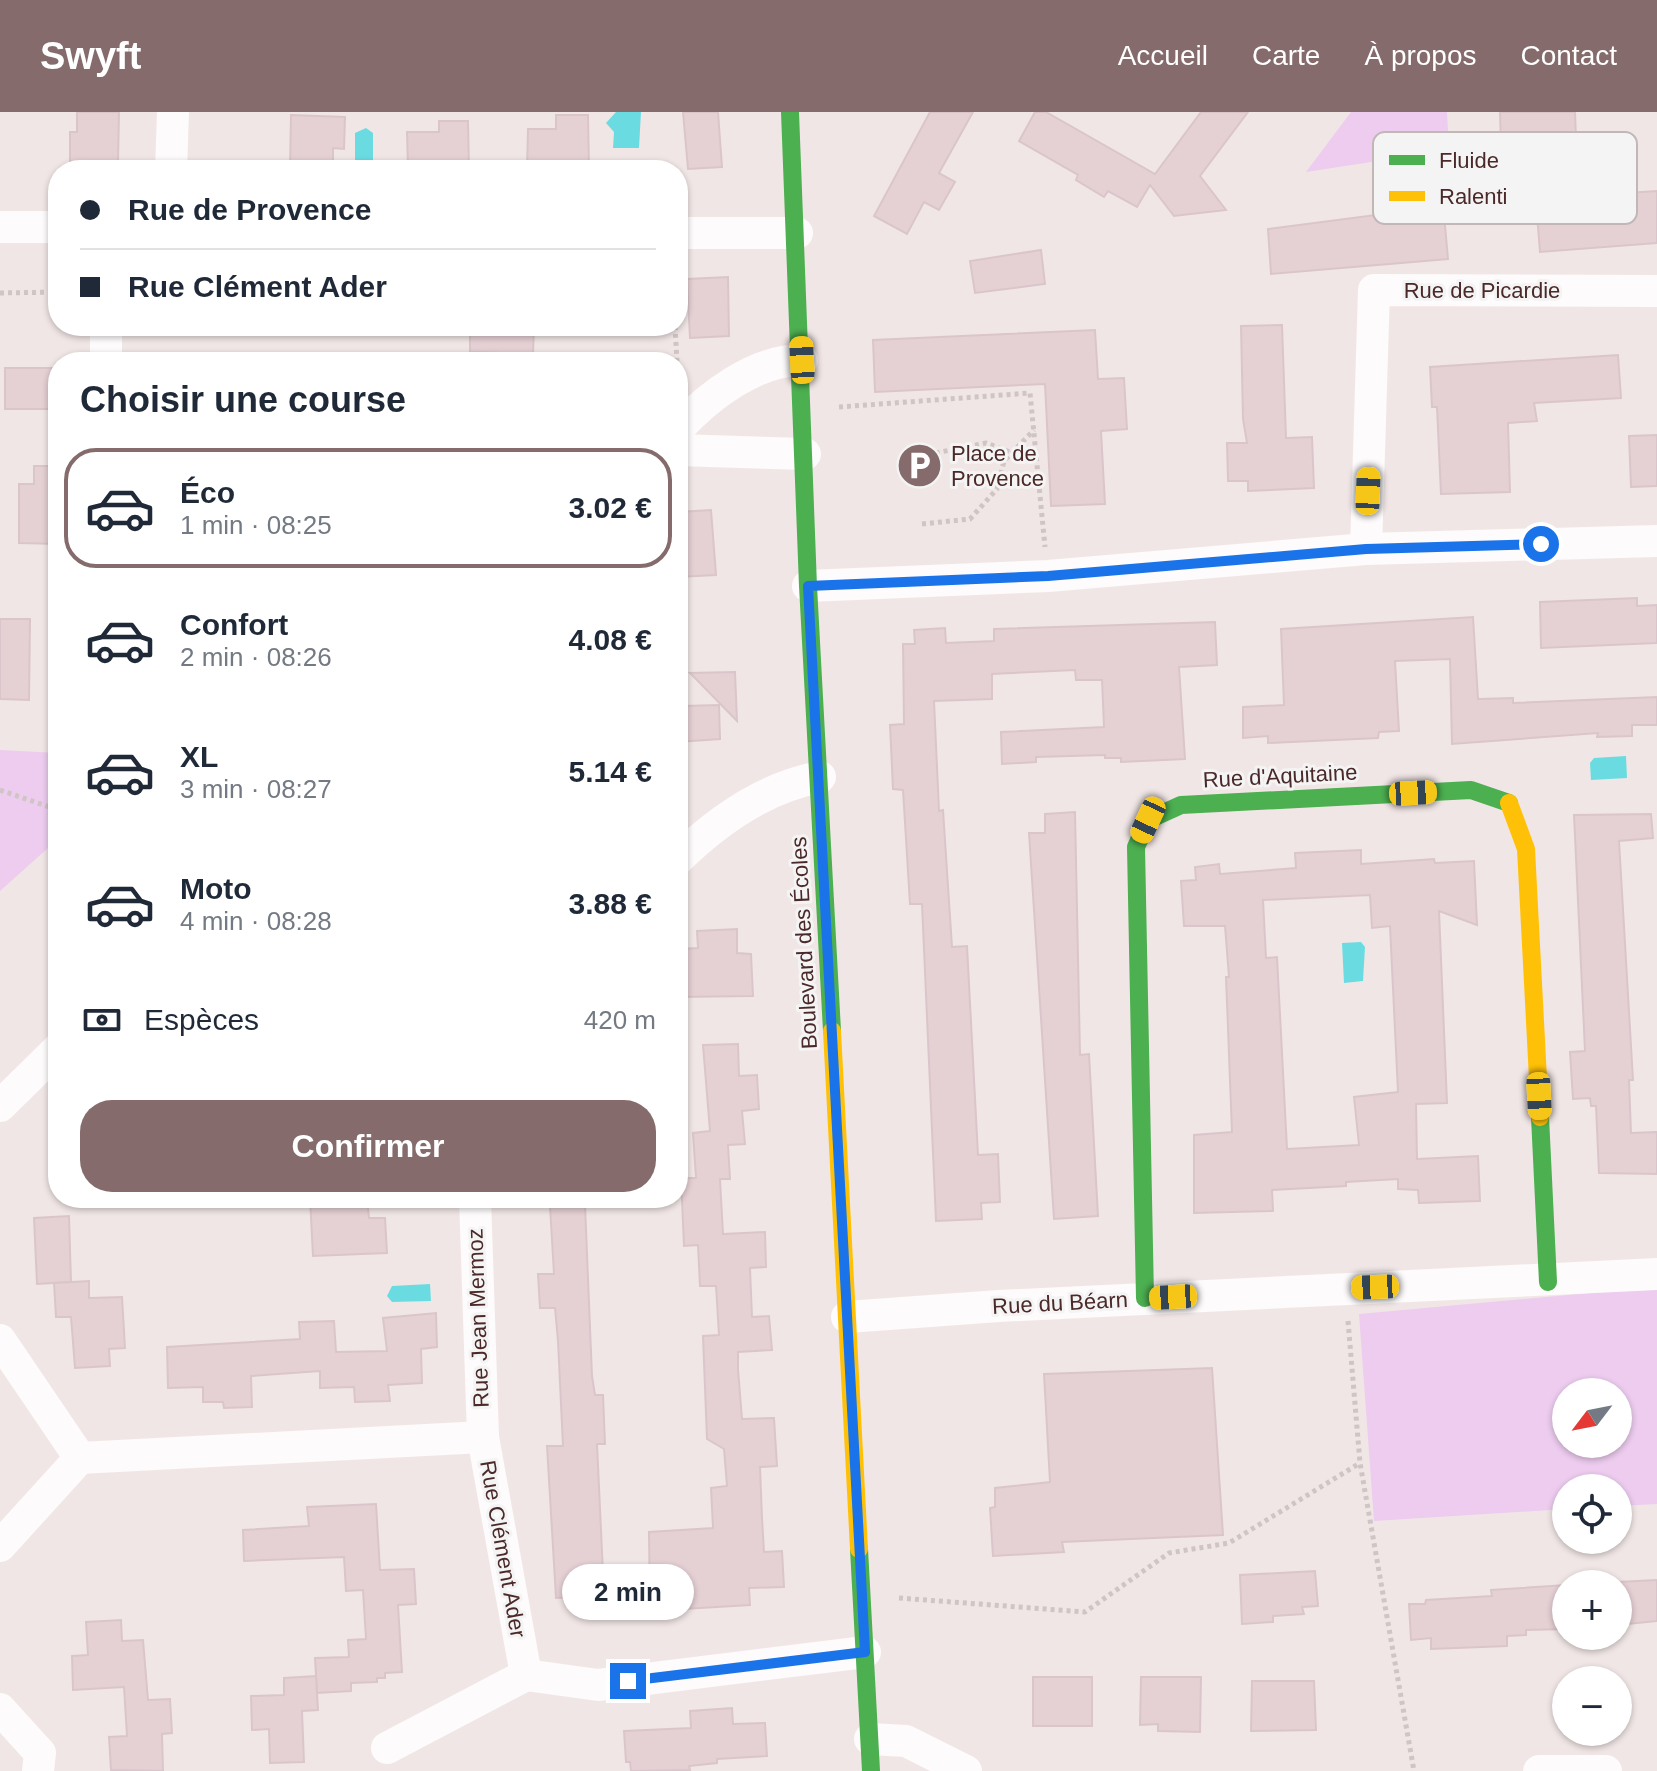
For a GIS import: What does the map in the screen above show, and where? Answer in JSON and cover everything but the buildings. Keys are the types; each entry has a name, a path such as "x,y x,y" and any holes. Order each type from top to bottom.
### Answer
{"street":[{"path":"171,160 173,112"},
{"name":"Boulevard des Écoles","path":"790,112 802,360 808,586 871,1771"},
{"path":"0,227 48,227"},
{"path":"688,233 797,233"},
{"name":"Rue de Picardie","path":"1366,549 1374,290 1657,291"},
{"path":"688,418 757,368 779,360 802,360"},
{"path":"688,450 805,454"},
{"path":"808,586 1048,576 1366,549 1657,541"},
{"path":"688,849 702,836 760,797 796,781 820,777"},
{"name":"Rue d'Aquitaine","path":"1145,1298 1136,847 1148,820 1181,805 1471,790 1511,804 1526,849 1548,1282"},
{"path":"0,1106 48,1059"},
{"name":"Rue Jean Mermoz","path":"475,1208 483,1437"},
{"name":"Rue du Béarn","path":"847,1317 1346,1287 1548,1282 1657,1274"},
{"path":"0,1340 80,1458 0,1546"},
{"name":"Rue Clément Ader","path":"80,1458 483,1437 526,1675"},
{"path":"387,1748 526,1675 598,1685 865,1652"},
{"path":"0,1709 40,1753 38,1771"},
{"path":"870,1739 906,1741 966,1771"},
{"path":"1539,1771 1606,1771"}],"path":[{"path":"0,293 48,292"},
{"path":"803,408 1030,393 1048,576"},
{"path":"922,524 970,519 997,489 1004,461 1034,430"},
{"path":"920,456 986,443 1012,453"},
{"path":"0,790 48,807"},
{"path":"1346,1287 1360,1463 1414,1771"},
{"path":"892,1598 1085,1612 1169,1553 1229,1543 1360,1463"}],"shaded area":[{"path":"1351,112 1447,112 1448,132 1373,132 1373,162 1306,172"},
{"path":"0,750 48,752 48,848 0,891"},
{"path":"1657,1287 1657,1504 1632,1505 1632,1474 1552,1474 1552,1510 1374,1521 1359,1314"}],"water":[{"path":"616,112 641,112 639,148 613,148 614,132 606,123"},
{"path":"366,128 373,133 373,160 355,160 355,133"},
{"path":"1626,756 1627,778 1591,780 1590,763 1594,758"},
{"path":"1361,942 1365,947 1363,981 1344,983 1342,943"},
{"path":"430,1284 431,1301 392,1302 387,1296 392,1286"}],"traffic: fast":[{"path":"790,112 808,586 832,1031"},
{"path":"1145,1298 1136,847 1148,820 1181,805 1471,790 1509,803"},
{"path":"1540,1117 1548,1282"},
{"path":"859,1549 871,1771"}],"traffic: slow":[{"path":"1509,803 1526,849 1540,1117"},
{"path":"832,1031 859,1549"}],"place":[{"name":"Place de Provence","path":"920,466"}],"route":[{"path":"628,1681 865,1652 808,586 1048,576 1366,549 1541,544"}]}
